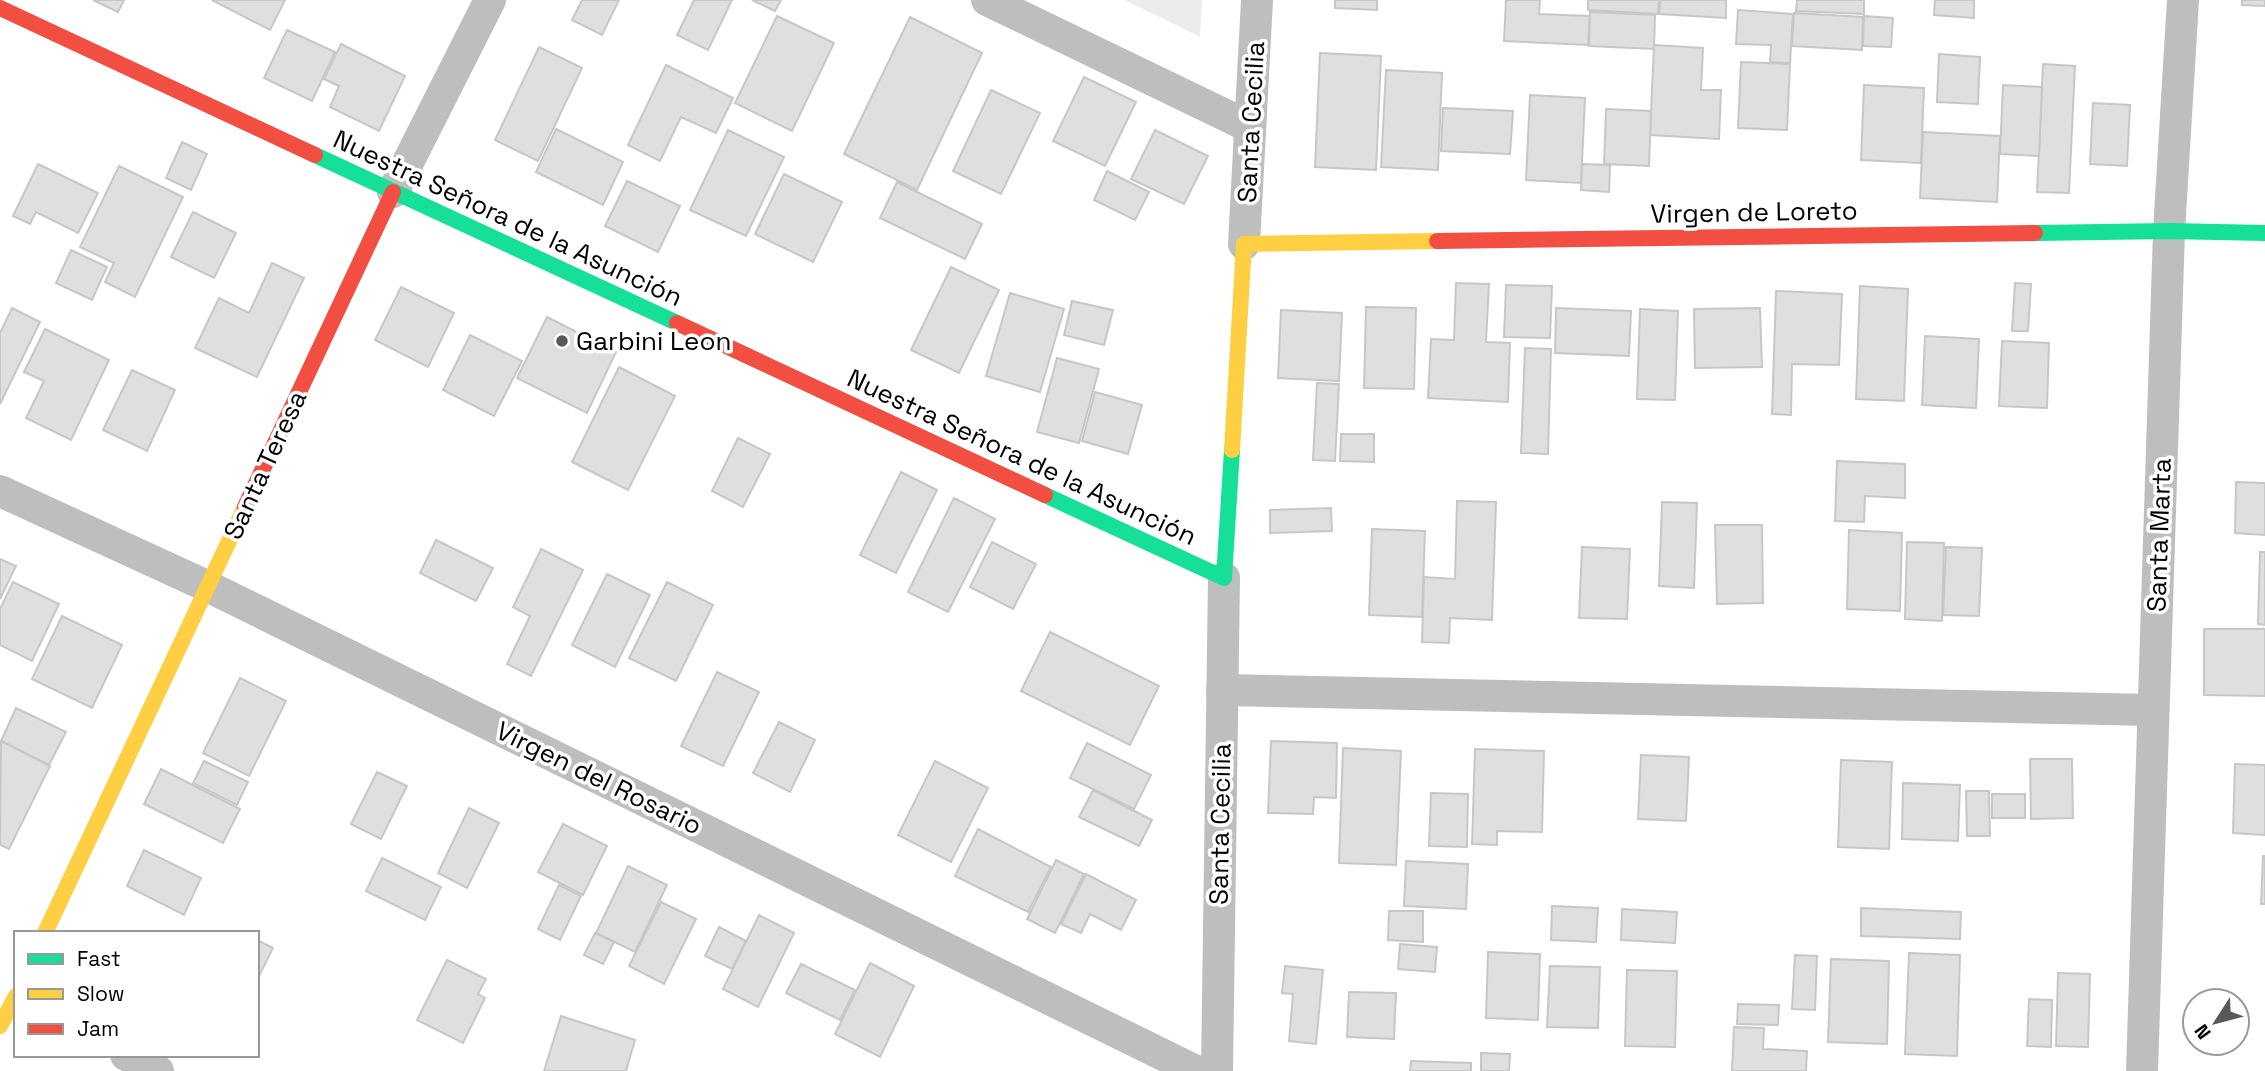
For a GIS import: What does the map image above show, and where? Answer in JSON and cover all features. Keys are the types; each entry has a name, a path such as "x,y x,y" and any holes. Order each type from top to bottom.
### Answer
{"street":[{"name":"Santa Teresa","path":"47,931 393,192 489,0"},
{"path":"987,0 1250,127"},
{"name":"Santa Cecilia","path":"1244,244 1257,0"},
{"name":"Santa Marta","path":"2142,1071 2169,230 2183,0"},
{"name":"Nuestra Señora de la Asunción","path":"0,8 1224,578"},
{"name":"Virgen de Loreto","path":"1244,244 2169,230 2265,233"},
{"path":"1224,578 1244,244"},
{"name":"Virgen del Rosario","path":"0,491 209,587 1196,1071"},
{"name":"Santa Cecilia","path":"1217,1071 1224,578"},
{"path":"1222,690 2153,710"},
{"path":"129,1057 158,1071"}],"shaded area":[{"path":"1125,0 1202,0 1200,37"}],"building":[{"path":"93,0 124,0 118,12"},
{"path":"212,0 285,0 270,30"},
{"path":"582,0 619,0 602,35 572,20"},
{"path":"694,0 732,0 708,50 677,35"},
{"path":"752,0 781,0 775,11"},
{"path":"1335,0 1377,0 1377,10 1335,8"},
{"path":"1506,0 1540,0 1539,14 1590,16 1588,45 1504,41"},
{"path":"1588,0 1659,0 1658,14 1588,10"},
{"path":"1660,0 1726,0 1726,18 1659,14"},
{"path":"1797,0 1864,0 1864,14 1796,11"},
{"path":"1935,0 1974,0 1974,18 1934,15"},
{"path":"2242,0 2265,0 2265,6 2242,5"},
{"path":"1738,10 1793,14 1790,63 1770,62 1771,45 1736,44"},
{"path":"1590,12 1655,15 1654,49 1589,46"},
{"path":"1794,13 1863,17 1862,50 1792,46"},
{"path":"777,16 834,43 792,131 735,103"},
{"path":"1864,16 1893,18 1891,47 1863,46"},
{"path":"910,17 982,53 917,190 844,154"},
{"path":"287,30 335,52 312,101 264,78"},
{"path":"341,44 405,76 379,131 330,107 339,86 324,79"},
{"path":"1654,45 1703,48 1701,90 1721,90 1719,139 1650,135"},
{"path":"539,47 582,68 538,161 495,140"},
{"path":"1320,53 1381,56 1376,170 1315,167"},
{"path":"1939,54 1980,57 1978,104 1937,102"},
{"path":"1741,62 1790,64 1787,130 1738,128"},
{"path":"2043,64 2075,66 2069,193 2037,192"},
{"path":"666,65 733,98 716,133 681,117 660,161 628,145"},
{"path":"1386,70 1442,73 1438,170 1381,167"},
{"path":"1084,77 1136,102 1105,166 1053,141"},
{"path":"1864,85 1924,88 1921,163 1861,160"},
{"path":"2003,85 2042,87 2039,156 2000,154"},
{"path":"991,90 1040,113 1001,194 953,171"},
{"path":"1530,95 1585,98 1581,183 1526,180"},
{"path":"2093,103 2130,105 2127,166 2090,164"},
{"path":"1443,108 1513,111 1510,154 1441,151"},
{"path":"1606,109 1651,111 1649,166 1604,164"},
{"path":"556,129 623,162 603,205 536,172"},
{"path":"728,130 784,157 746,236 690,210"},
{"path":"1155,130 1208,156 1184,204 1131,179"},
{"path":"1923,132 2000,136 1997,202 1920,198"},
{"path":"182,142 207,154 191,190 166,178"},
{"path":"38,164 98,193 78,233 36,212 30,224 13,216"},
{"path":"1582,164 1610,165 1609,192 1581,190"},
{"path":"119,166 183,197 135,297 105,282 114,263 80,247"},
{"path":"1107,171 1149,192 1135,220 1094,200"},
{"path":"784,174 842,202 813,262 755,234"},
{"path":"627,181 680,206 658,252 605,226"},
{"path":"897,182 982,224 965,259 880,218"},
{"path":"193,212 236,233 214,278 171,257"},
{"path":"71,250 107,267 92,300 56,283"},
{"path":"272,263 304,278 257,377 195,348 219,298 249,313"},
{"path":"951,267 999,290 959,373 911,350"},
{"path":"1456,283 1489,284 1486,342 1510,343 1508,402 1428,398 1431,339 1454,340"},
{"path":"2015,283 2031,284 2028,331 2012,331"},
{"path":"1506,285 1552,286 1550,338 1504,337"},
{"path":"1860,286 1908,289 1904,401 1856,399"},
{"path":"401,287 454,313 428,367 375,340"},
{"path":"1776,291 1842,294 1839,365 1792,364 1791,415 1772,414"},
{"path":"1010,293 1064,309 1040,392 986,376"},
{"path":"1072,301 1113,310 1104,345 1064,335"},
{"path":"1366,307 1416,308 1414,389 1364,388"},
{"path":"12,308 40,322 0,404 0,333"},
{"path":"1556,308 1631,311 1629,356 1555,353"},
{"path":"1760,308 1762,367 1695,368 1694,309"},
{"path":"1640,309 1678,311 1675,400 1637,399"},
{"path":"1281,310 1342,313 1339,381 1278,378"},
{"path":"547,317 616,352 587,413 517,378"},
{"path":"45,329 109,360 71,440 26,418 44,381 24,372"},
{"path":"470,335 522,361 494,416 443,390"},
{"path":"1925,336 1979,339 1976,408 1922,405"},
{"path":"2002,341 2049,343 2047,408 1999,406"},
{"path":"1525,348 1551,349 1548,454 1521,453"},
{"path":"1057,358 1099,369 1079,443 1037,432"},
{"path":"619,367 675,396 628,490 572,462"},
{"path":"132,370 175,390 147,451 103,430"},
{"path":"1317,383 1339,384 1335,461 1313,460"},
{"path":"1095,392 1142,405 1128,454 1082,441"},
{"path":"1341,434 1374,434 1374,462 1340,461"},
{"path":"738,438 770,454 743,507 712,491"},
{"path":"1837,461 1905,464 1905,498 1865,496 1864,522 1835,521"},
{"path":"901,472 937,490 896,573 860,555"},
{"path":"2236,482 2265,483 2265,535 2235,533"},
{"path":"954,498 995,519 948,612 908,592"},
{"path":"1457,501 1496,502 1492,620 1450,618 1449,643 1422,642 1424,577 1455,579"},
{"path":"1662,502 1697,503 1694,588 1659,586"},
{"path":"1331,508 1332,531 1270,533 1270,510"},
{"path":"1715,525 1762,525 1763,603 1717,604"},
{"path":"1372,529 1425,531 1422,617 1369,615"},
{"path":"1849,530 1902,533 1900,611 1847,609"},
{"path":"436,540 493,568 476,601 420,573"},
{"path":"992,542 1036,564 1013,609 970,587"},
{"path":"1907,542 1944,543 1942,621 1905,619"},
{"path":"1582,547 1630,549 1627,619 1579,618"},
{"path":"1946,547 1982,548 1979,616 1943,615"},
{"path":"541,549 583,570 531,676 507,664 530,616 513,607"},
{"path":"2260,552 2265,552 2265,625 2258,624"},
{"path":"0,559 16,566 0,599"},
{"path":"607,574 650,595 615,667 572,645"},
{"path":"13,582 59,604 32,661 0,645 0,609"},
{"path":"667,582 713,605 676,681 629,658"},
{"path":"62,616 122,645 92,708 32,679"},
{"path":"2204,629 2265,629 2265,696 2204,695"},
{"path":"1050,632 1159,686 1130,745 1021,691"},
{"path":"717,672 759,692 723,766 681,746"},
{"path":"240,678 286,701 249,776 203,753"},
{"path":"16,708 66,732 49,765 1,741"},
{"path":"779,722 815,740 790,792 753,773"},
{"path":"1,741 50,766 9,849 0,845"},
{"path":"1271,741 1337,743 1336,798 1314,797 1313,814 1268,813"},
{"path":"1087,743 1151,775 1134,809 1070,778"},
{"path":"1343,748 1401,751 1396,865 1339,863"},
{"path":"1475,749 1544,751 1542,832 1497,831 1497,845 1472,844"},
{"path":"1641,755 1689,757 1686,821 1638,819"},
{"path":"2030,759 2072,759 2073,818 2031,819"},
{"path":"1841,760 1892,762 1889,849 1838,847"},
{"path":"204,761 248,782 237,805 193,783"},
{"path":"935,761 988,788 951,862 898,835"},
{"path":"2235,764 2265,765 2265,835 2233,833"},
{"path":"161,769 240,809 223,843 144,804"},
{"path":"377,772 407,786 381,839 351,824"},
{"path":"1903,783 1960,785 1958,841 1902,839"},
{"path":"1093,790 1152,820 1139,846 1079,817"},
{"path":"1966,791 1989,791 1990,836 1967,836"},
{"path":"1431,793 1468,794 1467,847 1429,846"},
{"path":"1992,794 2025,794 2025,818 1992,818"},
{"path":"469,808 499,823 467,888 438,873"},
{"path":"563,824 607,846 583,895 538,872"},
{"path":"978,829 1051,867 1028,912 955,876"},
{"path":"144,850 201,878 184,915 127,886"},
{"path":"2263,856 2265,904 2261,904"},
{"path":"382,858 441,887 425,920 366,891"},
{"path":"1056,860 1084,874 1055,933 1027,919"},
{"path":"1406,861 1468,864 1466,909 1404,906"},
{"path":"628,866 667,885 635,952 596,933"},
{"path":"1086,874 1136,900 1121,930 1090,914 1081,933 1061,924"},
{"path":"559,885 581,896 560,940 538,929"},
{"path":"661,902 696,919 664,984 629,966"},
{"path":"1552,906 1598,908 1596,942 1551,940"},
{"path":"1861,908 1961,912 1960,939 1861,936"},
{"path":"1622,909 1677,912 1675,943 1621,940"},
{"path":"1389,911 1423,911 1423,942 1388,940"},
{"path":"759,915 794,933 758,1007 723,989"},
{"path":"719,927 746,941 732,969 705,956"},
{"path":"595,933 614,942 603,964 584,955"},
{"path":"259,941 273,948 259,976"},
{"path":"1400,944 1437,947 1435,972 1398,969"},
{"path":"1488,952 1540,954 1538,1020 1486,1018"},
{"path":"1909,953 1960,955 1957,1056 1905,1054"},
{"path":"1795,955 1817,956 1815,1010 1792,1009"},
{"path":"1831,959 1889,961 1887,1044 1828,1042"},
{"path":"447,960 486,979 478,994 485,998 463,1043 417,1020"},
{"path":"870,963 914,986 880,1057 835,1034"},
{"path":"801,964 855,990 840,1020 786,993"},
{"path":"1285,966 1323,970 1316,1044 1289,1041 1293,994 1282,993"},
{"path":"1550,966 1600,967 1598,1028 1547,1027"},
{"path":"1627,970 1677,971 1675,1047 1625,1046"},
{"path":"2058,973 2090,974 2088,1047 2056,1046"},
{"path":"1349,992 1396,993 1394,1039 1347,1037"},
{"path":"2029,999 2052,1000 2051,1047 2027,1046"},
{"path":"1738,1004 1779,1005 1778,1025 1737,1024"},
{"path":"561,1016 635,1040 626,1071 544,1071"},
{"path":"1734,1027 1764,1028 1763,1049 1807,1051 1806,1071 1732,1071"},
{"path":"1481,1053 1510,1054 1509,1071 1481,1071"},
{"path":"1411,1061 1471,1063 1471,1071 1410,1071"}],"traffic: fast":[{"path":"315,155 677,323"},
{"path":"2035,233 2265,233"},
{"path":"1045,495 1224,578 1232,450"}],"traffic: slow":[{"path":"1232,450 1244,244 1437,241"},
{"path":"46,931 245,507"},
{"path":"0,1026 14,1000"}],"traffic: jam":[{"path":"0,8 315,155"},
{"path":"245,507 393,192"},
{"path":"1437,241 2035,233"},
{"path":"677,323 1045,495"}],"place":[{"name":"Garbini Leon","path":"562,341"}]}
